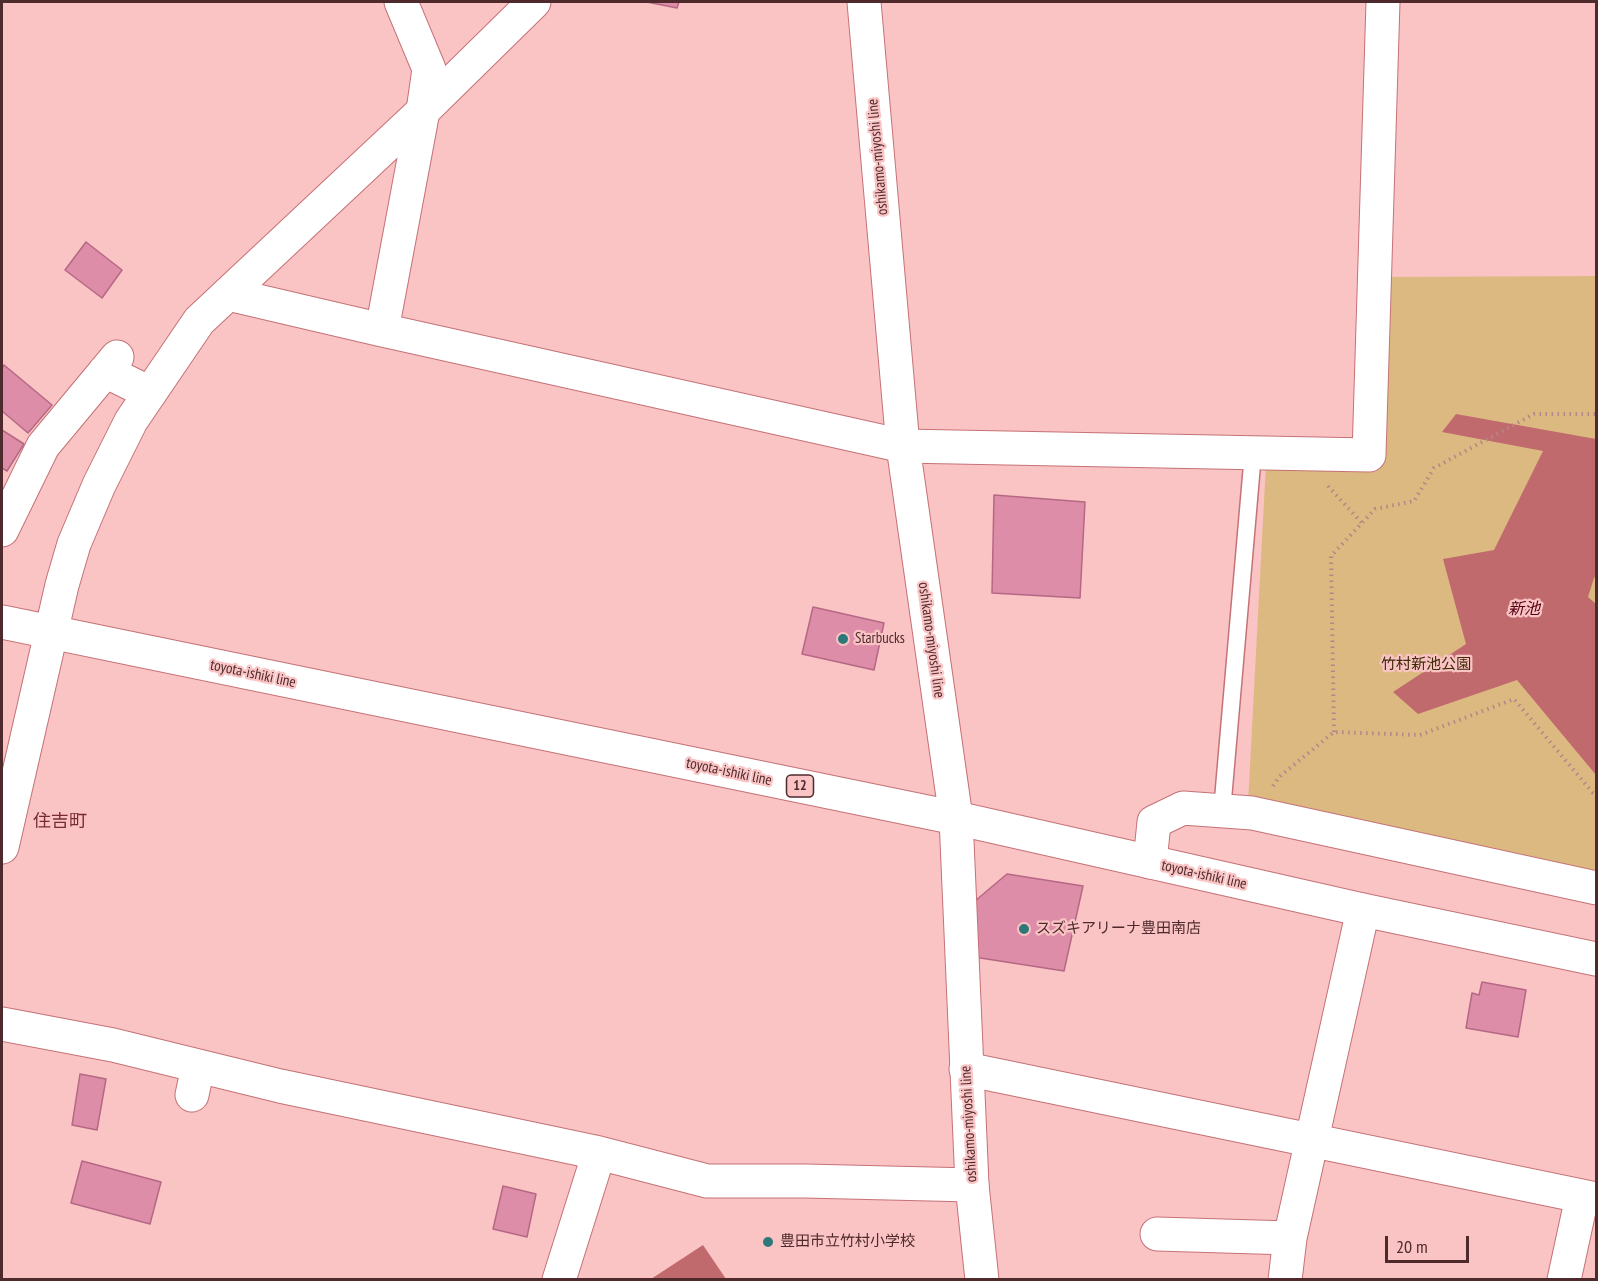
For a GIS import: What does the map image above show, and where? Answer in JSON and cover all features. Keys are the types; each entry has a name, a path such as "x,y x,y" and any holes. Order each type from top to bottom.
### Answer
{"street":[{"path":"382,330 429,69 401,2"},
{"path":"2,847 51,632 74,544 99,485 131,421 199,321 423,111 534,2"},
{"name":"oshikamo-miyoshi line","path":"864,2 903,446 956,818 972,1185 982,1280"},
{"path":"228,294 903,446 1370,455 1383,2"},
{"path":"2,530 43,446 111,364 150,393"},
{"name":"toyota-ishiki line","path":"2,622 956,818 1363,910 1596,959"},
{"path":"1150,862 1154,822 1184,808 1237,812 1596,888"},
{"path":"1286,1280 1290,1238 1363,910"},
{"path":"2,1024 113,1046 195,1080 280,1086 599,1153 707,1181 972,1185"},
{"path":"966,1069 1589,1198 1564,1280"},
{"path":"559,1280 599,1153"},
{"path":"1157,1234 1290,1238"}],"lane":[{"path":"1237,812 1253,453"}],"path":[{"path":"1334,732 1331,556 1375,509 1414,501 1434,468 1534,414 1596,414"},
{"path":"1237,812 1334,732 1420,735 1514,699 1596,794"}],"green space":[{"name":"竹村新池公園","path":"1596,276 1596,873 1248,803 1266,464 1380,466 1383,277"}],"water":[{"name":"新池","path":"1456,414 1596,439 1596,575 1588,597 1596,604 1596,775 1517,680 1418,714 1393,692 1466,644 1443,559 1494,550 1543,451 1442,432"},
{"path":"703,1245 726,1279 651,1279"}],"building":[{"path":"647,2 679,2 677,8"},
{"path":"86,242 122,270 102,298 65,270"},
{"path":"4,365 52,405 28,433 2,411 2,369"},
{"path":"2,430 24,444 7,471 2,468"},
{"path":"994,495 1085,502 1080,598 992,593"},
{"name":"Starbucks","path":"813,607 884,623 874,670 802,654"},
{"name":"スズキアリーナ豊田南店","path":"1007,874 1083,886 1064,971 974,957 975,901"},
{"path":"1482,982 1526,990 1518,1037 1466,1028 1472,993 1479,995"},
{"path":"80,1074 106,1079 97,1130 72,1125"},
{"path":"82,1161 161,1182 150,1224 71,1203"},
{"path":"503,1186 536,1194 527,1237 493,1229"}],"place":[{"name":"Starbucks","path":"843,639"},
{"name":"スズキアリーナ豊田南店","path":"1024,929"},
{"name":"豊田市立竹村小学校","path":"768,1242"}],"district":[{"name":"住吉町","path":"60,822"}]}
